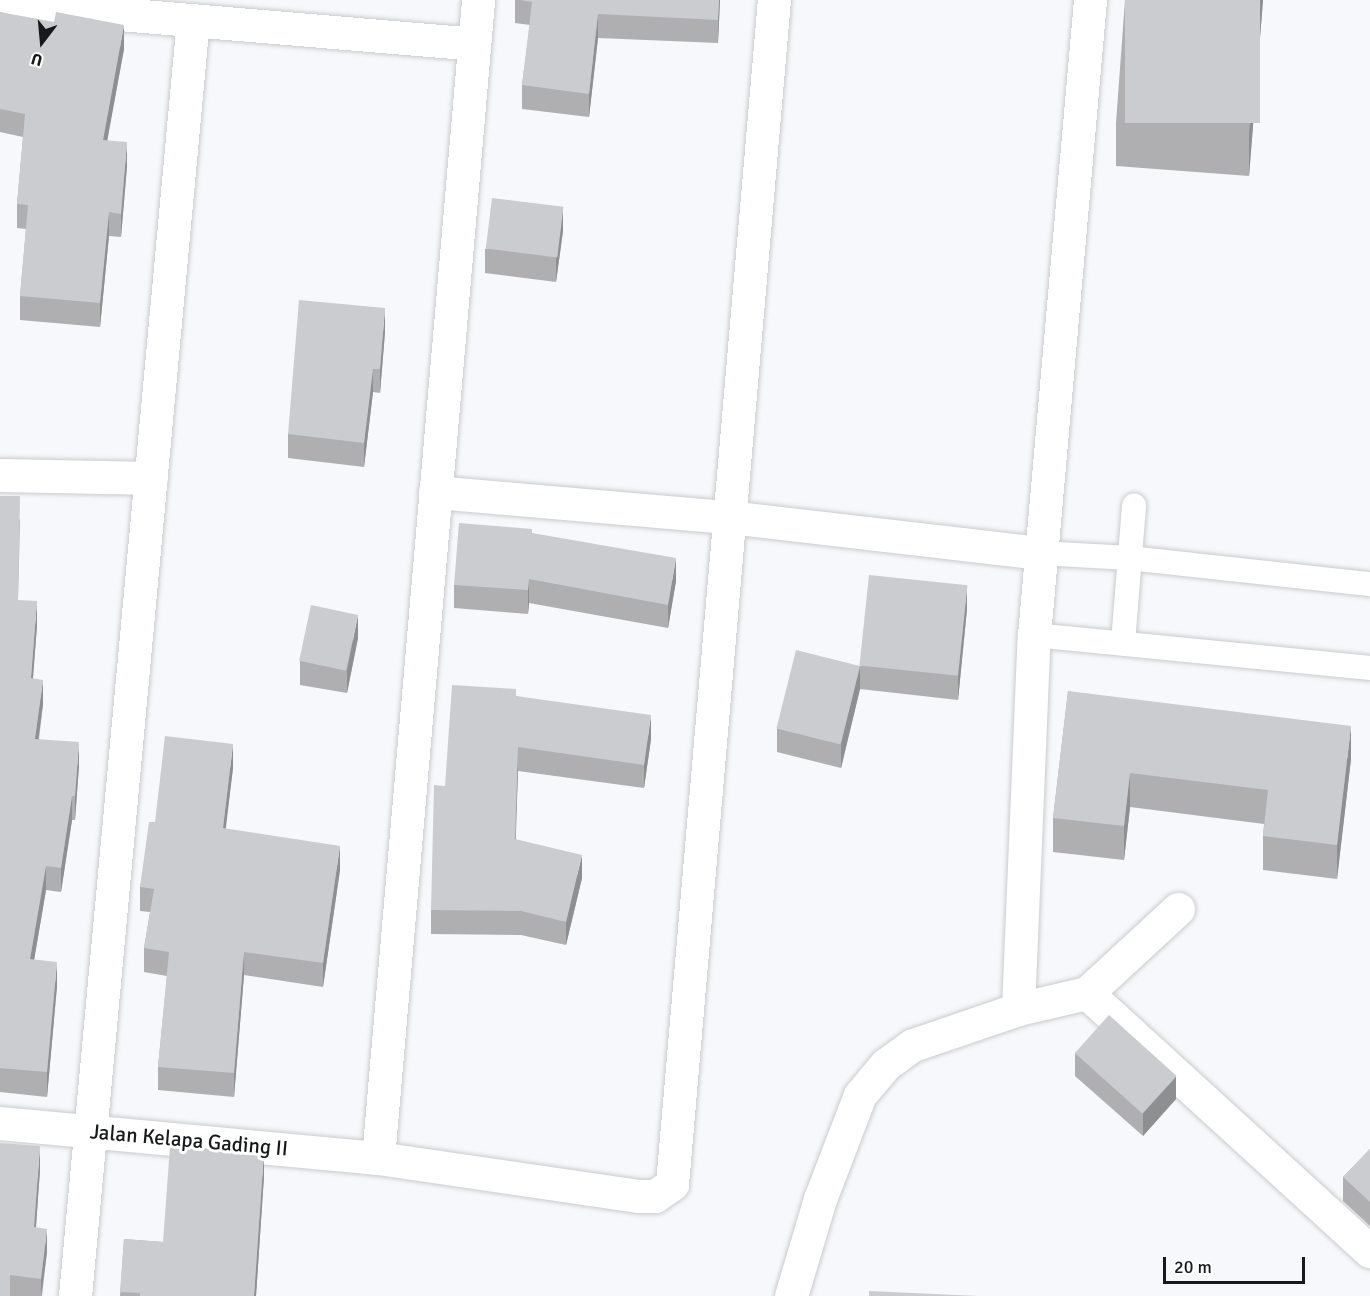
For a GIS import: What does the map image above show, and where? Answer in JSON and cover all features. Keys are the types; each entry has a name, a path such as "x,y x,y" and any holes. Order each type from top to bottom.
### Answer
{"street":[{"path":"378,1158 478,0"},
{"name":"Jalan Kelapa Gading II","path":"0,1123 378,1158 639,1196 655,1196 672,1184 774,0"},
{"path":"1018,1009 1034,635 1090,0"},
{"path":"0,4 474,44"},
{"path":"75,1296 194,20"},
{"path":"0,476 151,478"},
{"path":"435,492 729,517 1040,554"},
{"path":"790,1296 820,1199 860,1095 885,1065 914,1045 1018,1009 1087,993 1178,909"},
{"path":"1087,993 1370,1251"}],"lane":[{"path":"1123,643 1134,505"},
{"path":"1040,554 1129,558 1370,584"},
{"path":"1034,635 1370,668"}],"building":[{"path":"520,0 719,0 718,20 598,14 589,94 522,85 532,2"},
{"path":"1125,0 1260,0 1260,123 1125,123"},
{"path":"0,12 54,22 56,12 124,25 103,140 127,142 121,214 109,212 100,303 20,296 28,205 17,204 25,114 0,109"},
{"path":"492,198 563,207 557,257 486,249"},
{"path":"299,300 385,308 380,369 373,369 364,443 288,434"},
{"path":"0,496 20,496 18,600 37,601 31,678 43,680 35,739 79,742 75,796 72,796 61,868 46,866 30,959 57,962 47,1072 0,1068"},
{"path":"459,523 532,529 532,533 676,558 668,605 529,579 528,590 454,585"},
{"path":"869,575 967,585 958,676 859,666"},
{"path":"311,605 358,615 346,671 299,661"},
{"path":"796,650 860,666 840,745 776,729"},
{"path":"452,685 516,689 516,696 651,715 644,765 518,747 515,839 582,855 566,922 521,911 431,910 434,785 445,786"},
{"path":"1068,691 1351,726 1337,845 1263,836 1268,790 1130,773 1124,826 1053,818"},
{"path":"165,736 233,744 223,828 340,846 323,963 244,952 234,1073 158,1067 169,952 144,948 154,889 140,887 149,822 155,822"},
{"path":"1109,1015 1177,1076 1143,1114 1075,1053"},
{"path":"0,1143 40,1146 34,1227 47,1229 41,1279 10,1275 10,1296 0,1296"},
{"path":"170,1146 264,1152 254,1296 140,1296 140,1293 120,1292 124,1239 163,1242"},
{"path":"1370,1149 1370,1202 1343,1177"},
{"path":"869,1291 978,1296 869,1296"}]}
